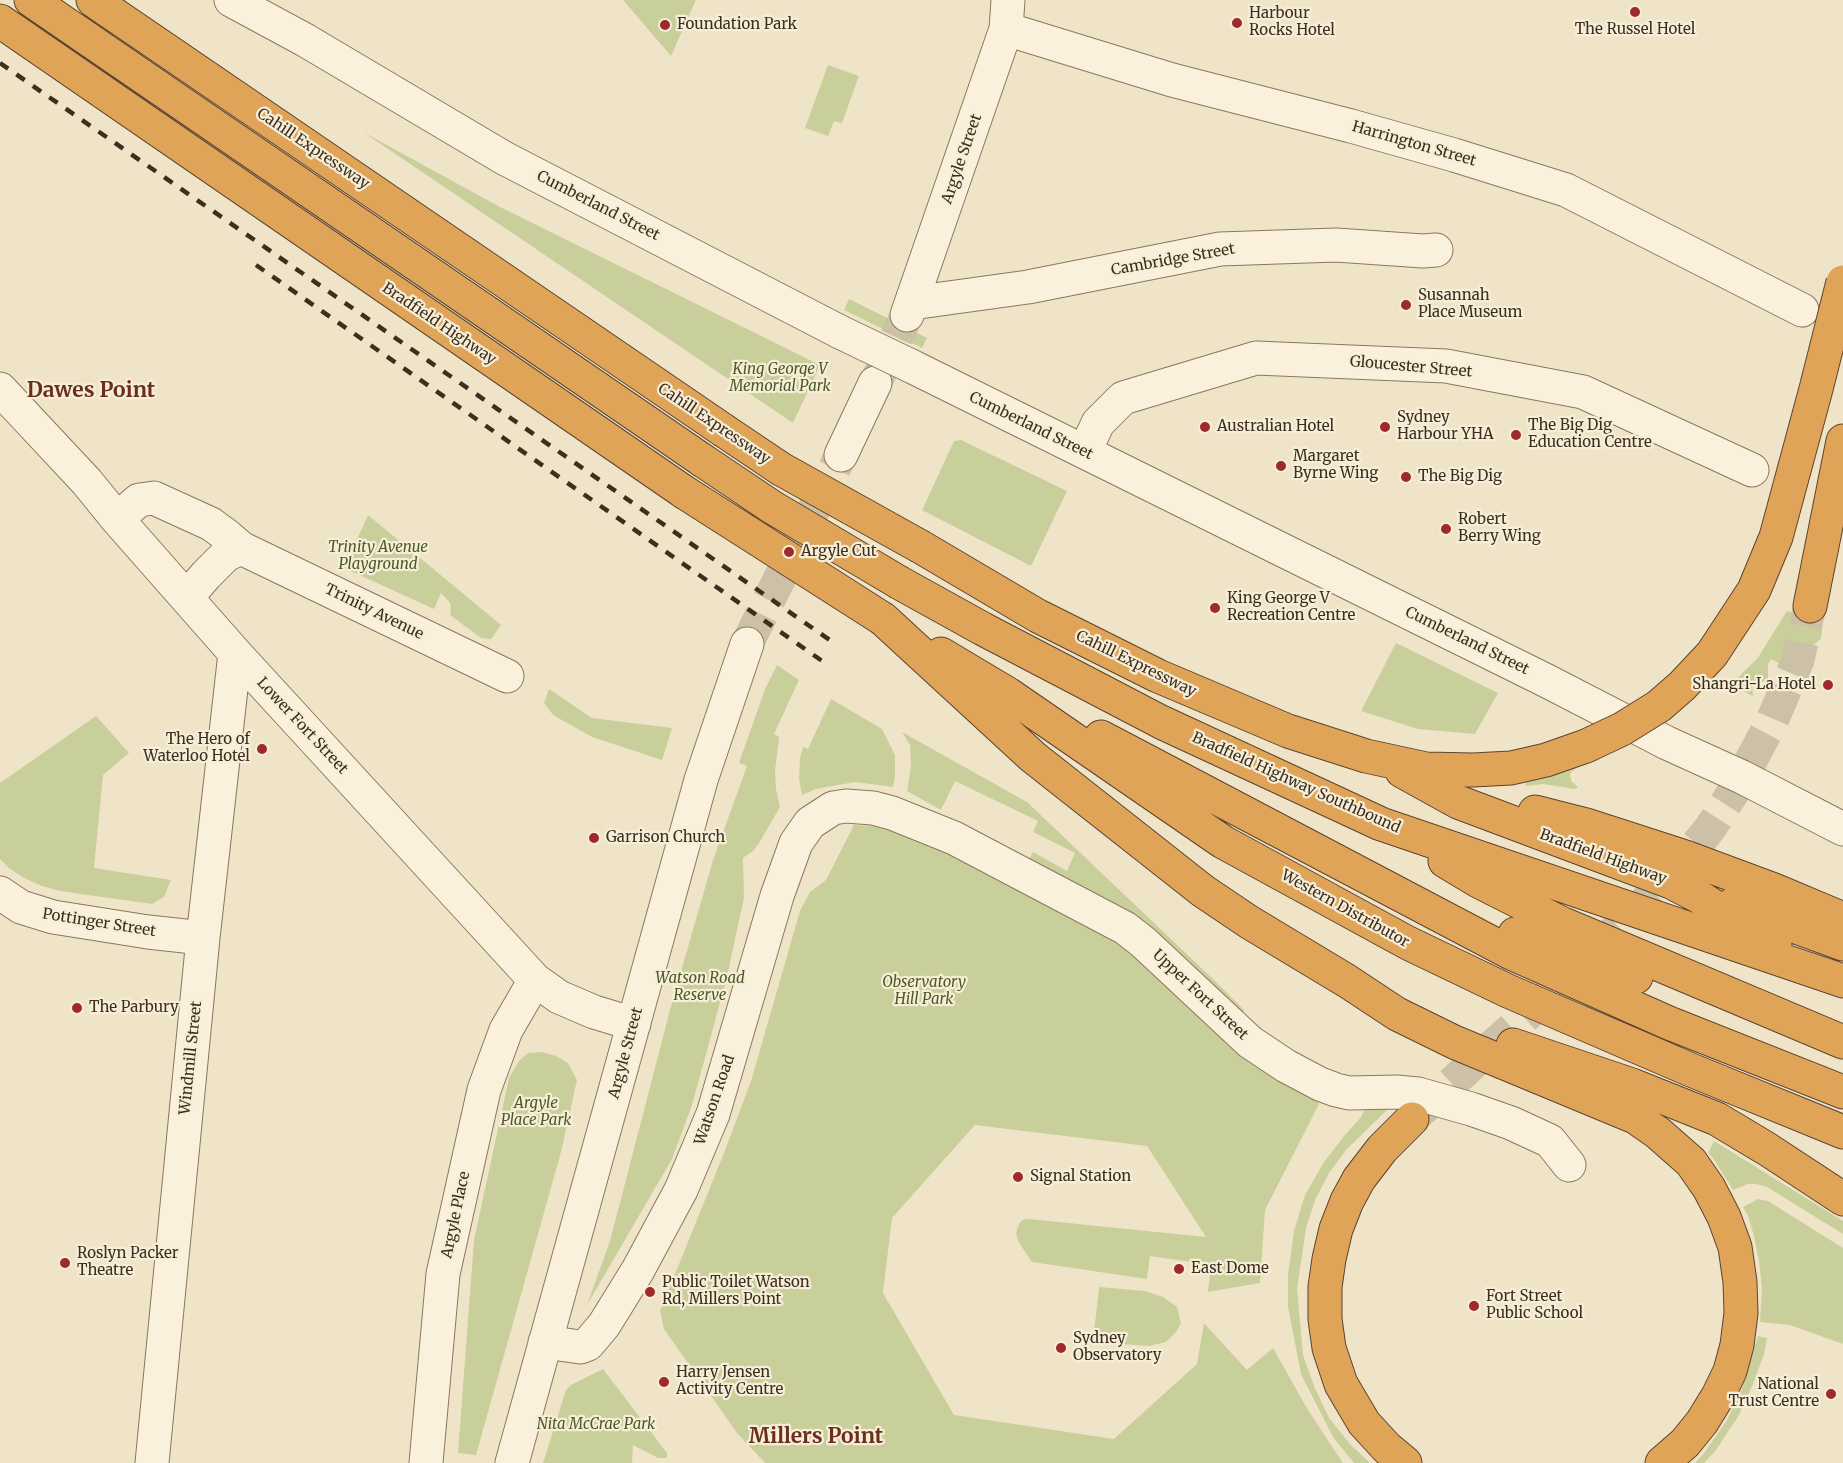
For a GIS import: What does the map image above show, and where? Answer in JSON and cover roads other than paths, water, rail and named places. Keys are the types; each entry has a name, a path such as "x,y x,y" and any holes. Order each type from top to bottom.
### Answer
{"highway":[{"name":"Bradfield Highway Southbound","path":"31,0 772,507 983,629 1161,722 1381,824 1829,977"},
{"name":"Cahill Expressway","path":"93,0 781,469 1038,616 1158,676 1288,731 1383,760"},
{"name":"Bradfield Highway","path":"0,21 670,482 883,620"},
{"path":"1383,760 1426,769 1473,770 1502,768 1546,760 1586,746 1622,729 1650,712 1682,686 1712,654 1733,624 1754,590 1776,537 1843,282"},
{"path":"1810,606 1843,441"},
{"name":"Western Distributor","path":"883,620 1008,694 1222,842 1408,944 1518,996 1843,1132"},
{"path":"883,620 1033,757 1222,903 1397,1014 1445,1037 1635,1117 1658,1133 1691,1162 1709,1188 1724,1217 1735,1247 1740,1282 1737,1345 1730,1371 1702,1422 1685,1443 1662,1463"},
{"path":"1008,694 1118,745 1511,953 1669,1023 1843,1092"},
{"name":"Bradfield Highway","path":"1383,760 1458,802 1671,882 1698,896 1829,977"},
{"path":"1426,785 1586,825 1685,857 1843,919"},
{"path":"1381,824 1480,882 1563,924 1843,1042"},
{"path":"1671,882 1843,944"},
{"path":"1378,884 1638,977 1770,1010"},
{"path":"1347,981 1467,1030 1632,1085 1717,1119 1843,1199"},
{"path":"1405,1463 1387,1448 1364,1423 1341,1384 1329,1348 1325,1319 1325,1287 1336,1229 1347,1201 1359,1179 1382,1149 1412,1119"}],"street":[{"name":"Cumberland Street","path":"231,0 305,40 504,158 840,332 1085,451 1843,829"},
{"name":"Argyle Street","path":"909,309 1007,15"},
{"name":"Harrington Street","path":"1007,15 1172,80 1351,126 1566,190 1802,310"},
{"name":"Cambridge Street","path":"909,309 1220,249 1336,245 1436,250"},
{"name":"Gloucester Street","path":"1085,451 1098,423 1122,398 1256,358 1446,366 1582,392 1752,470"},
{"path":"841,455 875,383"},
{"name":"Lower Fort Street","path":"0,389 87,482 235,653 535,980 559,997 594,1012 634,1024"},
{"name":"Trinity Avenue","path":"117,519 139,500 153,498 211,524 242,548 507,676"},
{"path":"187,597 226,555 242,548"},
{"name":"Argyle Street","path":"512,1463 701,780 747,644"},
{"name":"Windmill Street","path":"152,1463 203,938 235,653"},
{"name":"Upper Fort Street","path":"833,808 846,806 873,808 892,813 944,834 1125,928 1250,1042 1286,1066 1320,1084 1349,1093 1418,1094 1471,1109 1511,1123 1550,1141 1569,1165"},
{"name":"Watson Road","path":"545,1342 580,1347 588,1344 604,1325 632,1280 681,1190 713,1114 786,867 796,843 810,823 833,808"},
{"name":"Pottinger Street","path":"0,893 21,907 53,917 147,932 203,938"},
{"name":"Argyle Place","path":"426,1463 444,1274 484,1090 506,1030 535,980"}],"tunnel":[{"path":"876,382 907,315"},
{"path":"747,644 841,455"},
{"path":"1415,1116 1548,996 1650,897 1683,862 1711,827 1739,783 1772,721 1798,660 1810,606"}],"railway":[{"path":"0,63 834,643"},
{"path":"256,265 825,663"}],"place":[{"name":"The Russel Hotel","path":"1635,12"},
{"name":"Harbour Rocks Hotel","path":"1237,23"},
{"name":"Foundation Park","path":"665,25"},
{"name":"Susannah Place Museum","path":"1406,305"},
{"name":"Australian Hotel","path":"1205,427"},
{"name":"Sydney Harbour YHA","path":"1385,427"},
{"name":"The Big Dig Education Centre","path":"1516,435"},
{"name":"Margaret Byrne Wing","path":"1281,466"},
{"name":"The Big Dig","path":"1406,477"},
{"name":"Robert Berry Wing","path":"1446,529"},
{"name":"Argyle Cut","path":"789,552"},
{"name":"King George V Recreation Centre","path":"1215,608"},
{"name":"Shangri-La Hotel","path":"1828,685"},
{"name":"The Hero of Waterloo Hotel","path":"262,749"},
{"name":"Garrison Church","path":"594,838"},
{"name":"The Parbury","path":"77,1008"},
{"name":"Signal Station","path":"1018,1177"},
{"name":"Roslyn Packer Theatre","path":"65,1263"},
{"name":"East Dome","path":"1179,1269"},
{"name":"Public Toilet Watson Rd, Millers Point","path":"650,1292"},
{"name":"Fort Street Public School","path":"1474,1306"},
{"name":"Sydney Observatory","path":"1061,1348"},
{"name":"Harry Jensen Activity Centre","path":"664,1382"},
{"name":"National Trust Centre","path":"1831,1394"}],"district":[{"name":"Dawes Point","path":"91,391"},
{"name":"Millers Point","path":"816,1437"}],"park label":[{"name":"King George V Memorial Park","path":"780,378"},
{"name":"Trinity Avenue Playground","path":"378,556"},
{"name":"Watson Road Reserve","path":"700,988"},
{"name":"Observatory Hill Park","path":"924,992"},
{"name":"Argyle Place Park","path":"536,1112"},
{"name":"Nita McCrae Park","path":"596,1425"}]}
